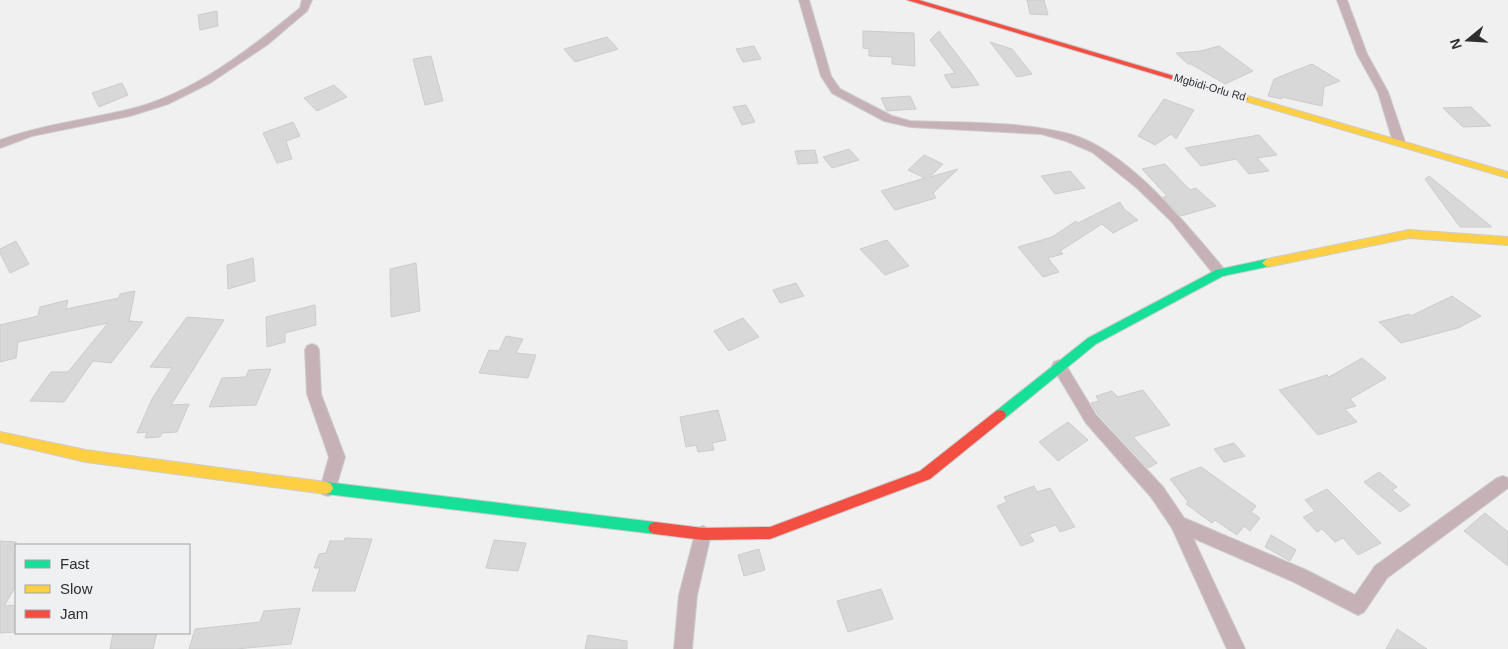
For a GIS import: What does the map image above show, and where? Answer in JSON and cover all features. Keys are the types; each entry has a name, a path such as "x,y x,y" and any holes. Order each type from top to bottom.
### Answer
{"street":[{"path":"0,144 29,133 130,113 164,102 206,81 264,43 304,9 307,0"},
{"path":"804,0 826,76 836,92 888,119 910,124 1041,132 1070,138 1096,149 1142,185 1175,218 1220,273"},
{"name":"Mgbidi-Orlu Rd","path":"911,0 1508,175"},
{"path":"1342,0 1362,54 1383,92 1399,142"},
{"path":"0,437 86,456 452,505 703,534 770,533 925,475 1092,340 1220,273 1409,234 1508,241"},
{"path":"312,350 314,394 337,457 328,489"},
{"path":"1059,366 1091,420 1157,492 1178,523 1236,649"},
{"path":"1178,523 1300,576 1358,606 1381,572 1503,483"},
{"path":"683,649 688,595 703,534"}],"building":[{"path":"1027,0 1044,0 1048,15 1030,14"},
{"path":"217,11 218,26 200,30 198,15"},
{"path":"863,31 914,33 915,66 892,64 892,57 869,56 869,49 863,48"},
{"path":"939,31 979,85 952,88 944,75 955,73 930,40"},
{"path":"607,37 618,49 575,62 564,49"},
{"path":"990,42 1012,49 1032,74 1017,77"},
{"path":"754,46 761,59 743,62 736,49"},
{"path":"1219,46 1253,71 1225,84 1188,64 1176,53 1201,51"},
{"path":"431,56 443,101 425,105 413,59"},
{"path":"1312,64 1340,81 1324,87 1322,106 1282,97 1282,99 1268,96 1274,79"},
{"path":"122,83 128,95 99,107 92,93"},
{"path":"334,85 347,97 317,111 304,98"},
{"path":"910,96 916,109 887,111 881,98"},
{"path":"1164,99 1194,110 1176,139 1171,134 1155,145 1138,136"},
{"path":"746,105 755,122 742,125 733,107"},
{"path":"1471,107 1491,126 1463,127 1443,108"},
{"path":"293,122 300,136 286,141 292,159 277,163 263,133"},
{"path":"1259,135 1277,155 1257,158 1269,171 1249,174 1236,159 1201,166 1185,148"},
{"path":"849,149 859,160 832,168 823,157"},
{"path":"815,150 818,163 798,164 795,151"},
{"path":"924,155 943,164 930,177 958,169 933,193 936,198 895,210 881,191 925,178 908,170"},
{"path":"1165,164 1190,190 1196,188 1216,206 1181,216 1163,197 1167,196 1142,169"},
{"path":"1070,171 1085,188 1055,194 1041,176"},
{"path":"1429,176 1492,227 1460,227 1425,179"},
{"path":"1120,202 1124,209 1138,220 1113,233 1102,224 1060,251 1063,254 1048,258 1059,272 1043,277 1018,247 1052,237 1076,221 1078,223"},
{"path":"887,240 909,266 885,275 860,249"},
{"path":"16,241 29,264 10,273 0,253 0,249"},
{"path":"253,258 255,281 228,289 227,265"},
{"path":"416,263 420,311 391,317 390,269"},
{"path":"796,283 804,296 780,303 773,290"},
{"path":"135,291 129,321 143,322 111,363 93,361 64,402 30,401 51,372 68,372 108,323 18,342 16,358 0,362 0,325 38,316 40,307 68,300 66,309 119,298 120,294"},
{"path":"1452,296 1481,316 1458,328 1401,343 1379,322 1409,314 1411,316"},
{"path":"315,305 316,325 285,333 285,342 267,347 266,317"},
{"path":"187,317 224,320 171,405 189,404 177,432 162,433 160,437 145,438 147,432 137,433 152,399 172,368 150,367"},
{"path":"743,318 759,337 729,351 714,331"},
{"path":"506,336 523,339 516,353 536,355 528,378 479,373 489,350 499,351"},
{"path":"1362,358 1386,378 1350,399 1356,406 1345,409 1357,422 1318,435 1279,390 1327,375 1329,377"},
{"path":"271,369 256,405 209,407 222,378 246,377 249,370"},
{"path":"1143,390 1170,425 1133,437 1157,463 1148,468 1098,414 1091,403 1099,401 1096,396 1112,391 1118,397"},
{"path":"718,410 726,440 712,443 714,450 698,452 696,445 686,447 680,417"},
{"path":"1068,422 1088,440 1058,461 1039,442"},
{"path":"1234,443 1245,456 1224,462 1214,449"},
{"path":"1201,467 1256,506 1251,512 1260,518 1250,531 1244,526 1237,535 1215,520 1212,523 1186,504 1188,502 1170,479"},
{"path":"1379,472 1397,487 1392,490 1410,505 1400,512 1364,482"},
{"path":"1034,486 1037,492 1050,488 1075,527 1060,532 1056,525 1029,534 1034,541 1021,546 997,506 1007,502 1004,497"},
{"path":"1327,489 1381,543 1358,555 1343,538 1335,542 1322,529 1317,532 1303,517 1315,511 1305,500"},
{"path":"1485,513 1508,532 1508,566 1464,531"},
{"path":"1271,535 1296,550 1290,561 1265,547"},
{"path":"345,538 372,539 355,591 312,591 320,568 314,568 319,554 326,553 330,541 344,541"},
{"path":"494,540 526,543 518,571 486,568"},
{"path":"0,541 16,542 15,588 4,606 15,605 15,632 0,633"},
{"path":"759,549 765,570 744,576 738,555"},
{"path":"881,589 893,619 848,632 837,601"},
{"path":"300,608 291,644 236,649 189,649 195,629 260,622 264,611"},
{"path":"1397,629 1427,649 1386,649"},
{"path":"113,634 157,634 153,649 110,649"},
{"path":"588,635 627,641 627,649 585,649"}],"traffic: fast":[{"path":"1000,415 1092,341 1220,273 1267,263"},
{"path":"326,488 655,528"}],"traffic: slow":[{"path":"1244,98 1508,175"},
{"path":"1267,263 1409,234 1508,241"},
{"path":"0,437 86,456 326,488"}],"traffic: jam":[{"path":"911,0 1244,98"},
{"path":"655,528 703,534 770,533 925,475 1000,415"}]}
